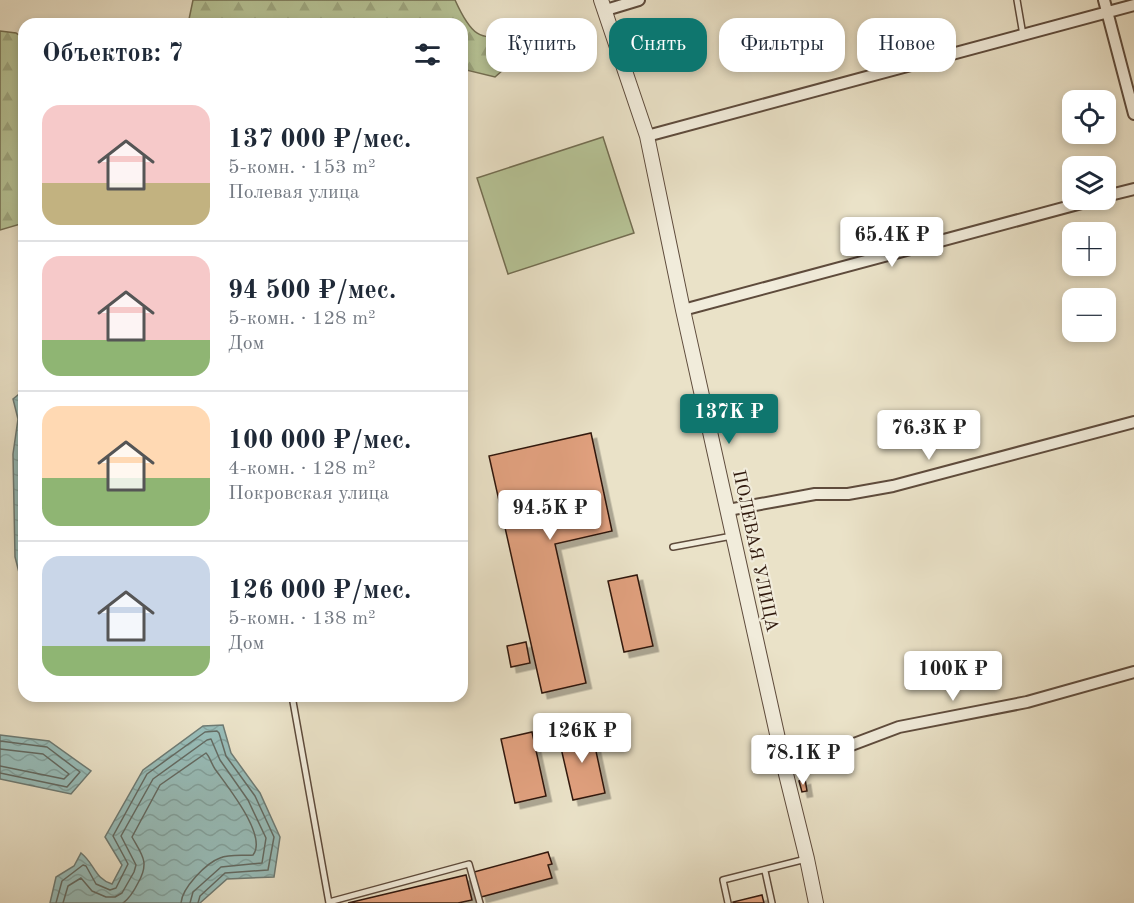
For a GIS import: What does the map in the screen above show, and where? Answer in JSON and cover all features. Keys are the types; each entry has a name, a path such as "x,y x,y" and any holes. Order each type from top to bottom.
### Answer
{"street":[{"path":"603,5 639,0"},
{"path":"1104,0 1134,114"},
{"name":"ПОЛЕВАЯ УЛИЦА","path":"603,5 647,136 683,310 816,903"},
{"path":"647,136 1134,5"},
{"path":"1116,194 1134,189"},
{"path":"683,310 1062,208"},
{"path":"728,510 815,494 848,494 893,486 1134,422"},
{"path":"785,771 899,727 1027,702 1134,672"}],"lane":[{"path":"1017,0 1023,35"},
{"path":"673,547 734,536"},
{"path":"293,702 329,902 470,864 480,903"},
{"path":"728,903 723,880 807,859"},
{"path":"765,871 772,903"}],"green space":[{"path":"193,0 455,0 464,18 189,18"},
{"path":"468,24 474,31 486,36 486,72 501,72 495,77 468,70"},
{"path":"0,31 18,34 18,225 0,230"},
{"path":"603,137 634,233 508,274 477,178"}],"water":[{"path":"18,395 18,419 13,399"},
{"path":"18,419 18,569 15,557 13,454"},
{"path":"223,725 231,753 260,793 280,837 274,877 227,879 200,903 50,903 56,877 74,866 81,853 102,878 112,884 122,865 105,837 143,770 203,726"},
{"path":"0,735 49,741 91,771 71,794 0,779"}],"building":[{"path":"591,433 612,531 555,544 586,683 542,693 489,456"},
{"path":"637,575 653,646 624,652 608,581"},
{"path":"526,642 530,663 511,667 507,646"},
{"path":"591,728 605,793 573,800 558,735"},
{"path":"532,732 546,796 515,803 501,739"},
{"path":"805,779 807,791 802,792 799,781"},
{"path":"548,852 552,864 548,865 552,878 481,897 474,872"},
{"path":"466,875 472,900 458,903 348,903"},
{"path":"762,895 764,903 733,903 733,902"}]}
